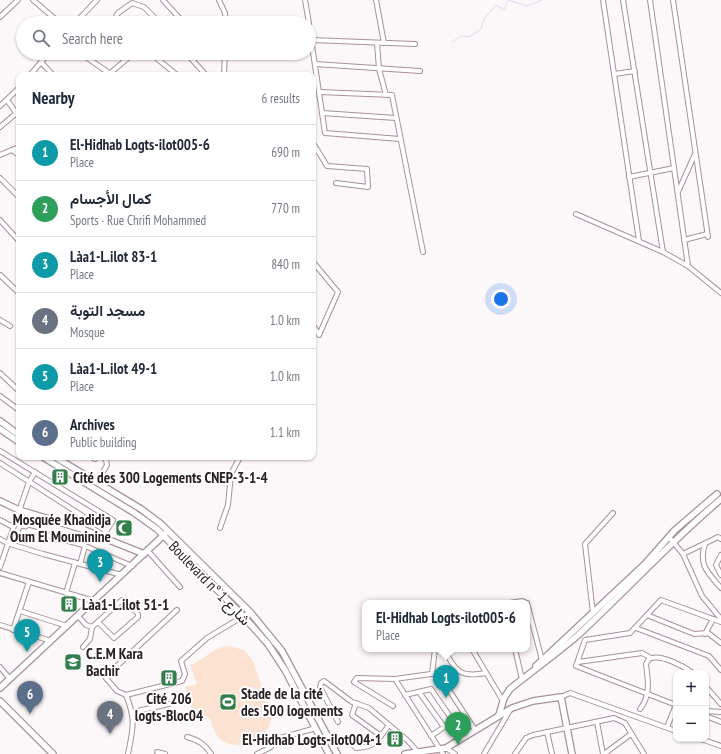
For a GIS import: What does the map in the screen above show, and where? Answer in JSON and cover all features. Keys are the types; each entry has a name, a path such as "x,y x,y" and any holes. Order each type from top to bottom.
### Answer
{"street":[{"path":"1,16 18,0"},
{"path":"33,0 52,16"},
{"path":"82,16 97,0"},
{"path":"163,0 178,16"},
{"path":"219,0 225,16"},
{"path":"305,0 308,16"},
{"path":"376,0 384,43"},
{"path":"603,0 639,241"},
{"path":"624,0 663,252"},
{"path":"650,0 688,266"},
{"path":"673,0 708,236 684,240"},
{"path":"116,16 130,1 144,7 153,16"},
{"path":"316,40 415,44"},
{"path":"376,43 379,69 386,95"},
{"path":"90,60 107,72"},
{"path":"112,72 126,60"},
{"path":"159,60 173,72"},
{"path":"192,60 203,72"},
{"path":"223,60 224,72"},
{"path":"314,60 325,134 400,139"},
{"path":"33,72 41,62 50,72"},
{"path":"315,64 420,71"},
{"path":"614,74 635,71"},
{"path":"0,106 16,91"},
{"path":"319,92 392,95 423,252"},
{"path":"7,100 16,111"},
{"path":"322,113 396,118"},
{"path":"0,127 16,115"},
{"path":"0,155 16,148"},
{"path":"316,148 327,166 367,169 368,187 336,183"},
{"path":"12,150 16,153"},
{"path":"678,193 696,154"},
{"path":"629,177 674,168"},
{"path":"0,178 16,194"},
{"path":"576,214 663,252 688,266 721,293"},
{"path":"0,220 16,238"},
{"path":"316,266 338,292 319,335 316,330"},
{"path":"0,275 16,289"},
{"path":"0,320 10,326"},
{"path":"0,373 16,388"},
{"path":"0,396 16,408"},
{"path":"0,422 16,433"},
{"path":"0,430 16,440"},
{"path":"0,451 113,520 103,537"},
{"name":"Boulevard n° شارع 1","path":"48,460 133,512 164,536 244,617 268,644 278,659 329,754"},
{"name":"Boulevard n° شارع 1","path":"60,460 141,509 169,531 250,612 273,638 285,656 337,754"},
{"path":"97,482 106,465 106,460"},
{"path":"220,528 228,505 231,474 238,460"},
{"path":"0,463 106,531"},
{"path":"0,567 29,482 35,472"},
{"path":"499,715 502,701 508,692 621,591 671,539 719,497"},
{"path":"0,502 19,510 103,537 146,553 180,586"},
{"path":"593,613 585,544 613,513"},
{"path":"0,520 13,527"},
{"path":"23,531 28,532 29,530 86,546 132,566"},
{"path":"0,688 169,531"},
{"path":"683,554 718,537 721,539"},
{"path":"0,539 8,543 75,563 122,575"},
{"path":"671,539 683,554 702,596 721,619"},
{"path":"705,544 701,560 707,572 721,588"},
{"path":"80,564 86,546"},
{"path":"721,556 716,565 721,575"},
{"path":"66,593 75,563"},
{"path":"0,573 95,601"},
{"path":"13,630 29,582"},
{"path":"533,671 542,660 574,634 593,613 621,591"},
{"path":"83,647 90,639 92,627 122,600 134,609 138,617 114,638 98,622"},
{"path":"574,634 585,640 630,633 660,600 721,622"},
{"path":"177,610 105,677 117,691 126,695 182,681 185,674 181,661 207,638 250,612"},
{"path":"20,611 67,626"},
{"path":"530,614 542,660"},
{"path":"647,615 694,634 708,633 721,643"},
{"path":"78,616 86,625 92,627"},
{"path":"705,634 713,619"},
{"path":"0,625 51,641"},
{"path":"636,628 709,656 721,670"},
{"path":"585,640 576,666 673,704"},
{"path":"432,674 435,652"},
{"path":"446,652 454,667 459,672 468,675 486,673"},
{"path":"474,652 502,701"},
{"path":"515,652 522,679"},
{"path":"578,662 642,653 651,658 658,657 688,670"},
{"path":"640,709 648,694 649,681 646,664 651,658"},
{"path":"0,667 10,679"},
{"path":"393,706 354,682 358,678 395,679 438,673 475,730"},
{"path":"395,679 443,754"},
{"path":"338,722 320,687 321,683 324,681 356,703 369,708 389,725 411,753 446,748 512,708 533,701 561,697 570,693 673,730"},
{"path":"405,695 431,689 453,721 431,736"},
{"path":"709,690 721,704"},
{"path":"419,692 444,727"},
{"path":"126,695 133,712 133,730 128,754"},
{"path":"561,697 572,754"},
{"path":"0,701 53,754"},
{"path":"356,703 352,715 381,736"},
{"path":"133,712 169,704"},
{"path":"667,728 676,706"},
{"path":"484,754 512,708"},
{"path":"709,711 721,712"},
{"path":"709,717 721,722"},
{"path":"515,754 526,738 533,735 614,718 620,719 644,754"},
{"path":"597,722 604,754 631,734"},
{"path":"348,740 356,748 374,744 389,725"},
{"path":"257,754 271,747 273,740 316,728"},
{"path":"547,732 552,754"},
{"path":"187,737 196,739 207,747 211,754"},
{"path":"709,742 721,746"},
{"path":"446,748 455,754"},
{"path":"157,752 165,754"}],"shaded area":[{"name":"Stade de la cité des 500 logements","path":"229,646 244,650 253,661 272,716 270,724 260,738 244,745 228,743 220,739 209,717 195,720 185,687 197,684 190,665 213,651"}],"waterway":[{"path":"452,42 461,36 469,37 481,29 484,19 496,5 504,10 508,0"},
{"path":"509,0 526,6 542,0"}],"place":[{"name":"Cité des 300 Logements CNEP-3-1-4","path":"60,477"},
{"name":"Mosquée Khadidja Oum El Mouminine","path":"124,528"},
{"name":"Làa1-L.ilot 83-1","path":"100,582"},
{"name":"Làa1-L.ilot 51-1","path":"69,604"},
{"name":"Làa1-L.ilot 49-1","path":"27,652"},
{"name":"C.E.M Kara Bachir","path":"73,662"},
{"name":"Cité 206 logts-Bloc04","path":"169,678"},
{"name":"El-Hidhab Logts-ilot005-6","path":"446,698"},
{"name":"Stade de la cité des 500 logements","path":"228,702"},
{"name":"Archives","path":"30,714"},
{"name":"مسجد التوبة","path":"110,734"},
{"name":"El-Hidhab Logts-ilot004-1","path":"395,739"},
{"name":"كمال الأجسام","path":"458,745"}]}
